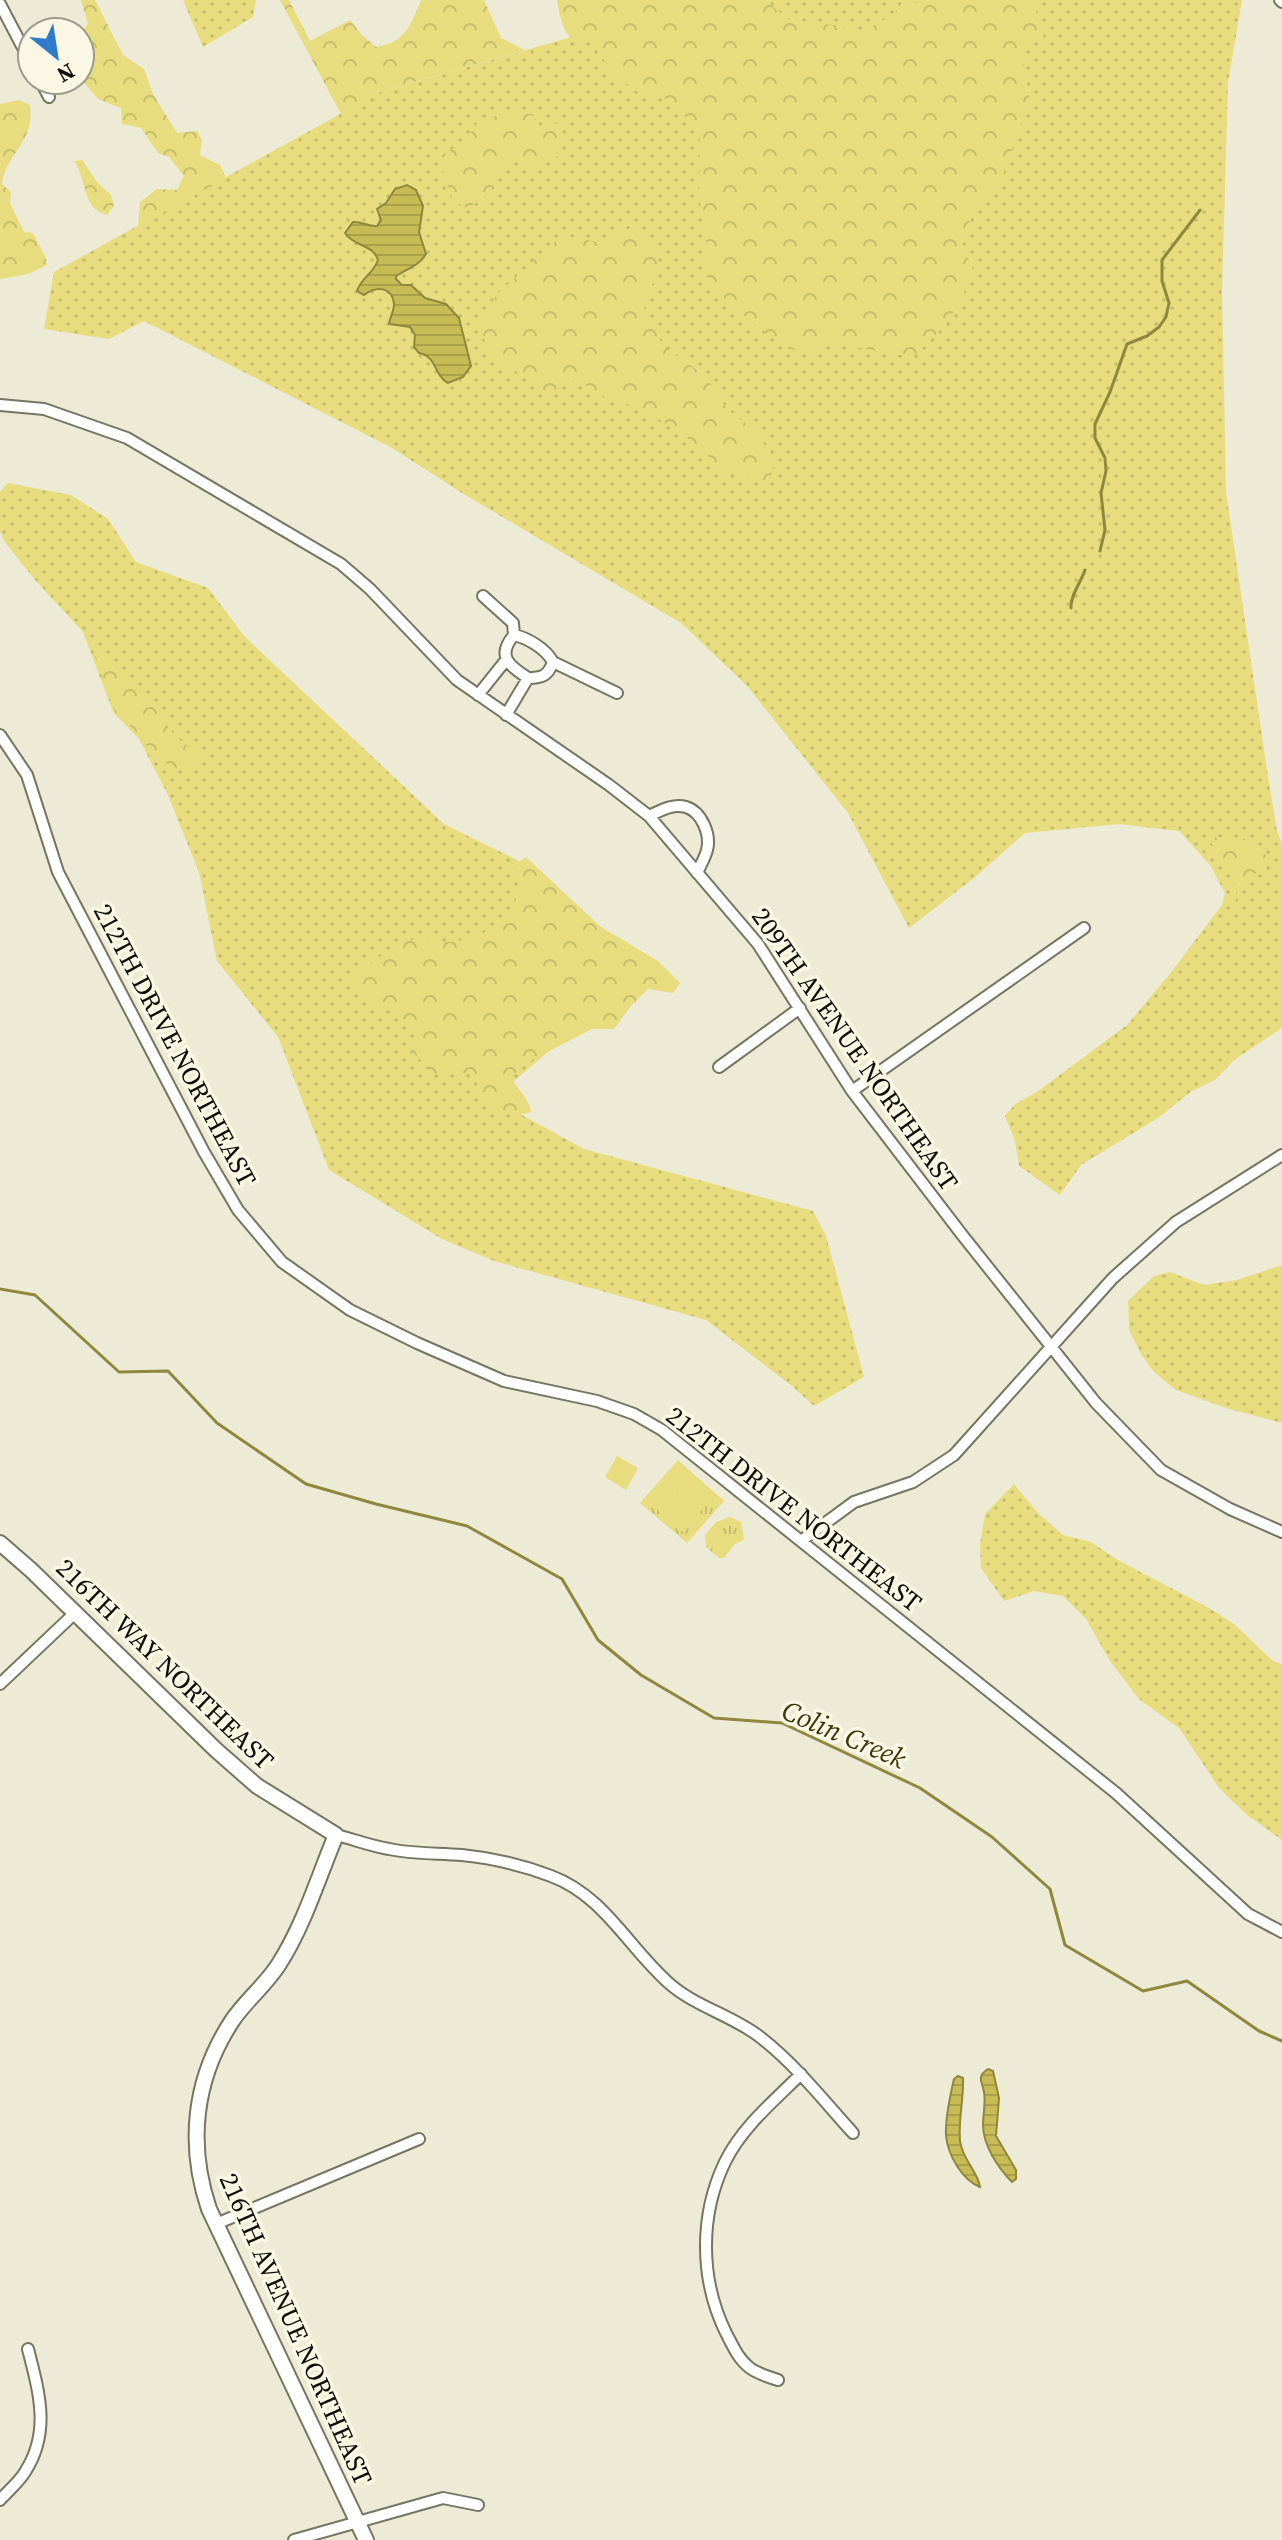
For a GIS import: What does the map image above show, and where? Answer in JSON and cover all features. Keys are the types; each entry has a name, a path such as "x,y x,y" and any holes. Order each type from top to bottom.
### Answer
{"street":[{"path":"0,4 16,34"},
{"name":"209TH AVENUE NORTHEAST","path":"0,405 44,409 127,438 341,564 370,589 457,680 649,816 758,944 852,1091 1096,1403 1161,1470 1230,1509 1282,1532"},
{"path":"483,596 513,623 514,635 506,644 506,660 528,678 541,678 549,672 553,662"},
{"path":"514,635 524,637 549,655 553,662 617,693"},
{"path":"478,695 506,660"},
{"path":"506,715 528,678"},
{"name":"212TH DRIVE NORTHEAST","path":"0,735 27,775 58,872 204,1152 238,1210 282,1262 350,1310 504,1381 597,1401 634,1414 662,1430 1116,1793 1248,1914 1282,1932"},
{"path":"649,816 666,808 685,807 699,816 707,831 708,849 697,873"},
{"path":"852,1091 1084,928"},
{"path":"719,1067 800,1008"},
{"path":"801,1541 854,1502 913,1482 954,1455 1113,1278 1176,1222 1282,1155"},
{"name":"216TH WAY NORTHEAST","path":"0,1543 257,1786 336,1835 390,1849 515,1863 555,1877 606,1912 641,1957 674,1988 759,2036 801,2074 853,2133"},
{"path":"0,1684 76,1612"},
{"name":"216TH AVENUE NORTHEAST","path":"336,1835 288,1949 277,1967 233,2019 211,2057 198,2101 195,2141 204,2194 216,2224 366,2540"},
{"path":"778,2380 752,2370 737,2355 718,2316 712,2301 706,2265 708,2211 725,2161 747,2128 801,2074"},
{"path":"216,2224 419,2139"},
{"path":"0,2500 25,2473 38,2448 43,2419 28,2349"},
{"path":"294,2540 443,2498 478,2505"}],"green space":[{"path":"81,0 95,0 123,55 144,69 153,94 177,133 197,131 202,140 200,155 220,165 226,178 138,226 140,202 157,189 177,190 184,176 169,157 158,153 141,128 122,124 121,108 95,96 96,16 86,16"},
{"path":"183,0 256,0 253,17 203,47"},
{"path":"280,0 289,0 310,41 350,20 376,47 394,41 406,31 421,0 484,0 501,38 525,50 380,92 341,114"},
{"path":"557,0 764,0 790,20 863,31 893,15 901,4 1041,0 1036,10 1044,38 1021,48 1030,101 1003,174 972,216 961,240 973,269 957,307 943,327 912,357 827,342 812,354 787,348 755,325 725,299 705,274 707,247 699,195 700,133 662,96 644,97 615,75 590,41 576,44 565,29"},
{"path":"687,0 1242,0 1228,83 1222,292 1226,492 1267,770 1277,831 1282,843 1282,1028 1234,1060 1215,1080 1192,1091 1158,1118 1081,1165 1060,1195 1019,1166 1015,1141 1005,1116 1015,1104 1037,1092 1127,1025 1222,905 1225,893 1210,865 1179,831 1119,824 1025,833 974,878 909,928 848,813 748,687 681,623 392,448 144,321 109,339 44,329 54,272 380,92 592,31"},
{"path":"19,100 30,105 28,129 2,184 11,192 10,203 24,232 33,233 47,265 28,274 0,279 0,104"},
{"path":"505,113 532,114 540,126 557,123 567,139 558,156 531,169 514,159 497,170 491,193 468,208 454,202 443,176 444,154 466,140 478,122"},
{"path":"82,160 97,182 111,195 114,206 107,215 89,200 74,161"},
{"path":"630,228 656,247 659,275 641,301 663,346 704,375 728,410 755,430 775,461 769,483 726,472 678,430 639,408 602,396 577,379 548,393 488,353 480,323 497,294 563,235 601,243"},
{"path":"8,483 71,495 108,519 136,562 208,588 245,637 444,824 523,863 577,1027 493,1099 584,1149 813,1211 826,1236 864,1377 814,1406 706,1320 494,1261 442,1239 329,1170 278,1037 217,961 199,872 167,793 139,739 113,712 83,632 4,541 0,531 0,492"},
{"path":"100,648 153,706 176,737 199,755 191,775 149,755 145,740 115,712 95,656"},
{"path":"1208,838 1250,839 1273,863 1250,877 1234,903 1237,889"},
{"path":"526,857 601,927 658,961 680,983 673,993 648,989 614,1029 592,1029 526,1063 511,1077 531,1112 519,1115 501,1112 494,1107 471,1074 452,1072 437,1075 411,1051 421,1033 406,1020 364,998 352,982 375,960 405,942 425,938 460,941 493,927 510,911 515,901 518,887 514,865"},
{"path":"1282,1265 1282,1423 1176,1390 1154,1372 1129,1330 1128,1301 1154,1276 1170,1272 1204,1285 1237,1280"},
{"path":"617,1456 638,1468 626,1490 605,1477"},
{"path":"678,1460 724,1501 687,1543 640,1503"},
{"path":"681,1472 711,1499 699,1513 669,1486"},
{"path":"1014,1484 1038,1513 1063,1535 1091,1542 1116,1559 1209,1608 1234,1624 1273,1661 1282,1664 1282,1840 1247,1815 1219,1788 1180,1729 1139,1699 1110,1661 1086,1619 1063,1596 1034,1591 1004,1601 981,1568 980,1544 985,1514"},
{"path":"664,1491 695,1518 682,1532 652,1505"},
{"path":"730,1517 741,1522 744,1540 735,1544 724,1558 719,1558 706,1547 705,1535 716,1522"}],"shaded area":[{"path":"407,185 416,190 423,206 419,232 426,254 396,279 402,285 411,285 425,298 446,304 459,318 471,366 463,377 448,383 429,358 414,347 415,335 410,327 389,324 394,304 390,294 383,289 364,295 357,291 378,260 372,251 345,233 353,222 377,226 381,220 377,209 386,203 395,189"},
{"path":"988,2069 993,2071 999,2098 996,2136 1016,2170 1016,2179 1012,2182 992,2156 984,2133 985,2096 981,2079"},
{"path":"958,2076 963,2078 960,2141 980,2187 962,2173 947,2143 948,2107 954,2079"}],"waterway":[{"path":"1100,551 1105,530 1101,493 1106,471 1105,458 1095,438 1095,424 1127,344 1147,336 1166,317 1169,303 1162,281 1162,260 1200,210"},
{"path":"1071,608 1085,570"},
{"name":"Colin Creek","path":"0,1289 35,1295 119,1372 168,1371 217,1423 306,1484 467,1526 562,1579 598,1640 641,1675 714,1718 782,1723 920,1788 992,1837 1050,1889 1065,1945 1143,1991 1187,1981 1259,2031 1282,2041"}]}
